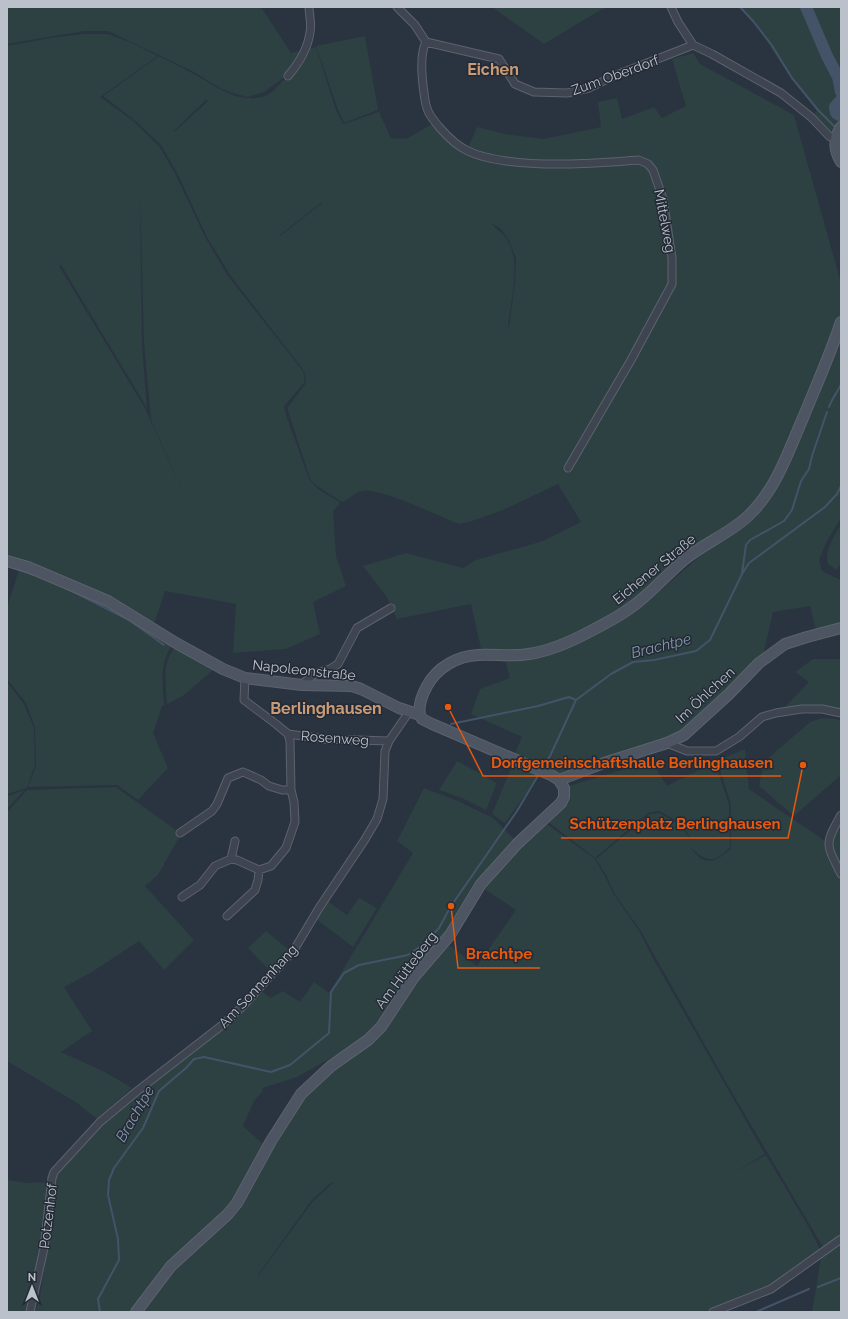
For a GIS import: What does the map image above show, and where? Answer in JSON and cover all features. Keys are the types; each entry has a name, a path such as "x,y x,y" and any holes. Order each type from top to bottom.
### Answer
{"main road":[{"path":"841,127 836,139 836,153 841,162"},
{"name":"Eichener Straße","path":"420,715 419,709 423,693 433,676 444,667 455,661 476,655 528,654 568,643 628,610 693,553 730,530 747,517 764,498 775,482 821,374 841,322"},
{"name":"Napoleonstraße","path":"7,562 28,567 108,601 176,643 223,669 245,678 302,685 352,686 409,712 420,715 422,719 432,724 536,768 554,778"},
{"name":"Im Öhlchen","path":"554,778 667,743 684,735 729,694 759,663 785,644 841,628"},
{"name":"Am Hütteberg","path":"136,1312 171,1266 228,1214 237,1203 271,1140 306,1088 331,1066 368,1040 381,1027 404,990 450,935 481,884 518,843 561,803 564,797 562,784 554,778"}],"street":[{"path":"288,76 302,58 311,31 309,7"},
{"path":"397,7 415,25 426,42"},
{"path":"671,7 678,22 693,45 781,93 811,117 829,136 836,139"},
{"name":"Zum Oberdorf","path":"426,42 499,58 515,84 534,92 550,94 568,93 589,88 614,76 693,45"},
{"name":"Mittelweg","path":"426,42 423,48 422,78 428,114 447,136 466,151 483,157 522,163 556,164 639,160 648,164 653,170 663,199 672,258 672,284 568,468"},
{"path":"302,685 317,673 330,669 338,664 357,628 391,608"},
{"name":"Rosenweg","path":"245,678 244,700 288,734 325,739 389,741"},
{"path":"667,743 687,750 716,751 739,737 762,717 802,709 822,709 841,713"},
{"name":"Am Sonnenhang","path":"58,1168 100,1122 136,1092 222,1026 289,956 377,819 382,804 385,751 389,741 409,712"},
{"path":"182,897 200,885 215,866 231,859 237,860 259,870 271,866 286,848 295,822 294,802 291,790 290,741 288,734"},
{"path":"180,833 212,811 217,804 228,778 243,772 261,780 268,786 282,790 291,790"},
{"path":"841,815 831,833 828,842 829,851 841,874"},
{"path":"231,859 235,841"},
{"path":"227,916 255,890 259,870"},
{"name":"Potzenhof","path":"30,1312 44,1248 52,1178 58,1168"},
{"path":"713,1312 771,1289 841,1239"}],"shaded area":[{"path":"7,7 261,7 291,53 316,47 336,110 343,124 379,112 391,138 406,139 434,123 467,150 477,127 505,134 544,139 601,127 598,102 617,98 622,119 654,107 662,118 686,106 672,59 693,53 700,64 794,115 841,283 841,321 772,480 745,516 641,596 562,644 525,654 482,653 471,604 397,619 386,596 363,566 406,553 463,568 476,560 543,541 581,522 558,484 503,510 459,524 410,503 372,491 360,492 342,502 314,484 310,479 288,411 288,407 306,383 304,371 230,275 207,237 177,173 161,145 133,119 103,96 159,56 218,88 236,96 245,98 255,98 268,95 286,78 286,76 264,92 248,97 220,88 192,71 108,31 85,31 7,44","holes":["206,100 208,101 174,132 174,131","322,202 280,236 280,235","491,223 501,229 509,241 516,258 515,282 509,327 515,271 512,250 504,236"]},
{"path":"492,7 608,7 544,44"},
{"path":"740,7 841,8 841,123 835,134 831,133 814,115 817,110 791,78 753,21"},
{"path":"85,34 108,34 130,42 158,56 100,97 131,119 159,146 175,173 205,237 228,276 303,371 305,382 284,406 285,412 309,479 318,489 340,502 333,512 336,556 346,586 313,602 320,634 286,649 233,653 236,604 165,591 153,627 7,559 7,46 56,37","holes":["140,198 144,343 151,420 186,499 145,408 59,266 61,265 147,408 142,344"]},
{"path":"365,36 378,110 344,123 316,46"},
{"path":"841,339 841,518 826,543 819,560 822,571 841,580 841,624 816,630 810,606 773,612 763,656 682,732 665,741 559,776 514,755 522,737 471,714 480,689 510,678 504,656 524,658 606,627 645,604 706,551 749,519 779,485"},
{"path":"841,525 841,563 837,570 828,564 827,554 833,538"},
{"path":"20,567 107,602 173,644 164,666 164,705 162,706 153,733 168,768 138,800 117,785 28,787 36,766 35,728 26,703 7,679 7,607"},
{"path":"176,646 215,668 184,695 167,704 165,681 166,666 171,652"},
{"path":"813,659 841,659 841,710 782,710 809,682 795,672"},
{"path":"7,682 24,704 34,728 35,765 27,788 7,794"},
{"path":"822,718 841,721 841,775 794,816 759,786 762,771 767,759 810,722"},
{"path":"745,749 749,789 828,843 841,876 841,1236 824,1249 727,1084 640,930 614,893 607,877 596,859 650,814 659,813 673,820 684,830 690,839 691,848 700,858 709,861 717,859 724,854 731,848 731,804 717,761"},
{"path":"457,761 497,783 486,810 462,798 439,790"},
{"path":"651,761 667,786 715,762 729,805 730,847 720,856 711,859 697,853 691,848 685,829 677,821 659,811 648,813 595,858 547,821 569,793 569,786"},
{"path":"513,764 537,774 531,787 505,823 492,814"},
{"path":"116,787 180,833 180,836 158,875 145,886 194,940 164,970 139,941 92,972 64,987 92,1031 61,1052 105,1072 132,1088 97,1119 77,1103 7,1061 7,812 27,790"},
{"path":"424,788 458,801 493,818 516,841 462,909 436,948 373,1031 359,1042 297,1077 263,1088 262,1092 254,1101 243,1126 264,1145 245,1183 226,1211 132,1312 34,1312 39,1302 47,1251 54,1179 59,1168 101,1122 262,991 270,998 283,991 300,1002 314,982 329,993 413,853 397,841"},
{"path":"25,790 7,809 7,796"},
{"path":"841,818 841,870 831,842"},
{"path":"544,822 595,859 613,893 639,931 654,960 765,1154 737,1171 766,1155 807,1224 821,1251 770,1287 707,1312 141,1312 176,1266 213,1233 308,1091 336,1064 360,1049 414,984 449,945 477,966 516,910 483,888","holes":["332,1182 333,1183 313,1201 258,1276 312,1200"]},
{"path":"359,898 377,908 353,947 316,919 327,901 347,915"},
{"path":"266,931 288,949 269,970 248,948"},
{"path":"7,1180 29,1183 48,1182 42,1248 31,1297 26,1312 7,1312"},
{"path":"841,1243 841,1312 812,1312 821,1258"}],"waterway":[{"path":"740,7 771,44 792,78 818,110 835,127"},
{"path":"806,7 827,56 838,77 841,92"},
{"path":"841,100 835,107 836,113 841,116"},
{"path":"829,407 841,384"},
{"path":"742,573 746,545 750,540 784,521 792,510 801,481 809,469 827,412"},
{"name":"Brachtpe","path":"542,769 550,756 576,700 611,674 633,662 654,660 696,651 710,640 742,574 749,563 825,507 837,494 841,486"},
{"path":"10,567 34,575"},
{"path":"68,589 129,620 164,645"},
{"path":"451,724 538,706 569,697 576,700"},
{"name":"Brachtpe","path":"100,1312 98,1299 119,1260 118,1239 108,1195 109,1180 114,1168 143,1128 159,1091 186,1068 194,1059 204,1057 271,1072 290,1065 329,1033 331,992 344,973 359,965 408,955 425,943 439,928 451,906 517,811 539,774"},
{"path":"818,1287 841,1278"},
{"path":"756,1312 809,1289"}],"place":[{"name":"Dorfgemeinschaftshalle Berlinghausen","path":"448,707"},
{"name":"Schützenplatz Berlinghausen","path":"803,765"},
{"name":"Brachtpe","path":"451,906"}],"district":[{"name":"Eichen","path":"493,69"},
{"name":"Berlinghausen","path":"326,708"}]}
